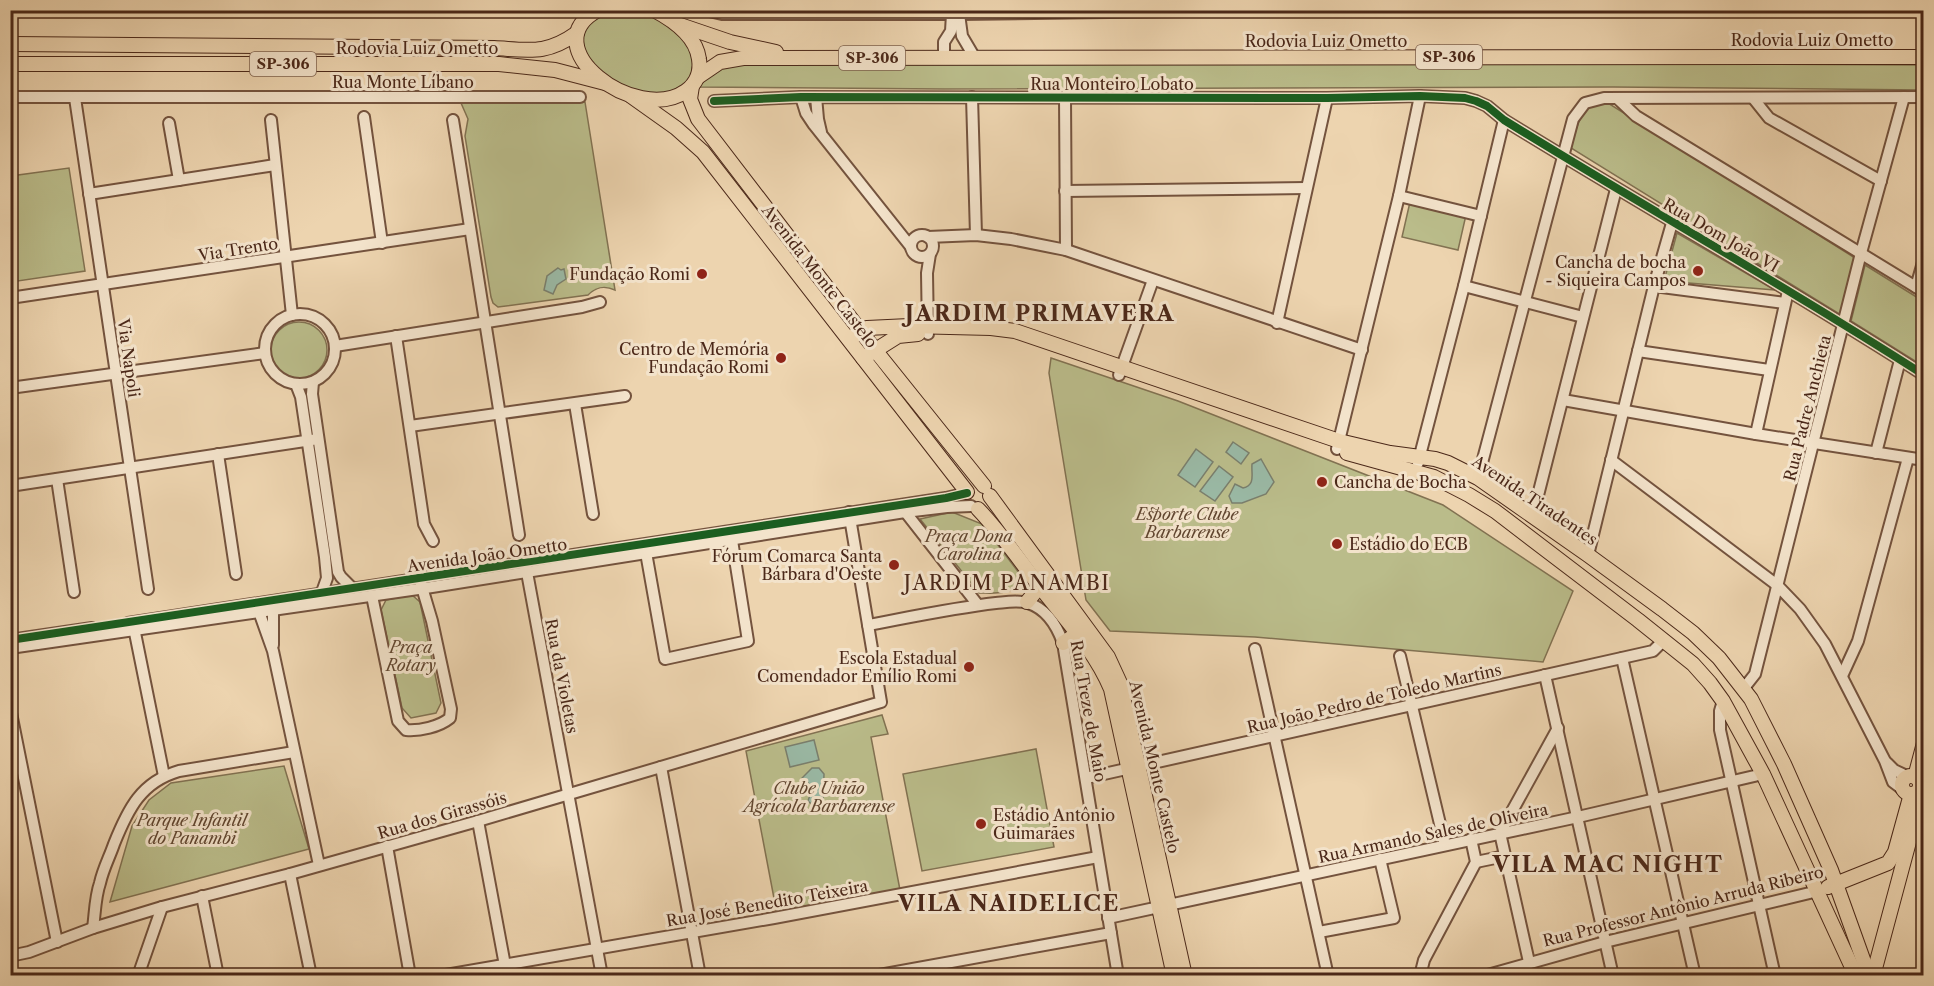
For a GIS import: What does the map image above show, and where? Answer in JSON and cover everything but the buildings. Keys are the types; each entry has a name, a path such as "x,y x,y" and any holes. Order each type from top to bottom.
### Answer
{"main road":[{"name":"SP-306","path":"598,10 585,15 577,33 578,46 584,62 592,73 605,83 631,96 656,100 671,98 695,81 699,57 692,41 675,23 654,10"},
{"name":"Rodovia Luiz Ometto","path":"675,23 730,42 801,58"},
{"name":"Rodovia Luiz Ometto","path":"10,44 494,48 534,51 557,46 577,33"},
{"name":"Rodovia Luiz Ometto","path":"695,81 720,62 730,59 1923,57"},
{"name":"Rodovia Luiz Ometto","path":"10,64 499,64 555,70 605,83"},
{"name":"Avenida Monte Castelo","path":"695,81 690,99 694,111 849,315 863,358 1098,662 1112,689 1133,768 1164,906 1185,975"},
{"name":"Avenida Monte Castelo","path":"631,96 676,128 703,152 854,335 876,350 987,491 1108,657 1122,690 1133,768"},
{"path":"703,152 700,145 702,141 708,138 714,140"},
{"path":"849,315 884,327"},
{"name":"Avenida Tiradentes","path":"854,335 884,327 928,330 991,328 1015,331 1121,371 1416,471 1447,483 1495,511 1664,640 1693,664 1710,683 1723,701 1763,774 1856,975"},
{"name":"Avenida Tiradentes","path":"863,358 898,336 928,330"},
{"name":"Avenida Tiradentes","path":"1338,445 1419,456 1448,463 1478,478 1533,515 1693,633 1719,658 1744,688 1784,764 1837,884 1871,975"},
{"path":"973,486 987,491 988,504 971,500 973,486"},
{"path":"1026,602 1040,586"},
{"path":"1063,643 1077,634"},
{"path":"1871,975 1899,874 1923,743"},
{"path":"1899,874 1888,862 1895,852 1916,786"},
{"name":"Rua Professor Antônio Arruda Ribeiro","path":"1818,891 1888,862"},
{"name":"Avenida Monte Castelo","path":"1164,906 1174,975"}],"street":[{"path":"10,11 51,10"},
{"path":"445,10 489,10"},
{"path":"705,10 722,14 1258,10"},
{"path":"944,58 944,42 951,31 956,14"},
{"path":"956,14 962,36 975,58"},
{"path":"1338,445 1399,196 1420,96"},
{"name":"Rua Monteiro Lobato","path":"714,101 801,97 1327,98 1420,96 1465,98 1476,101 1487,106 1504,120"},
{"name":"Rua Monte Líbano","path":"10,98 580,97"},
{"path":"801,97 806,113 911,247 913,240 926,246 950,236 976,235 1011,239 1066,250 1362,350"},
{"path":"816,97 821,132"},
{"path":"972,97 976,235"},
{"path":"1065,97 1066,250"},
{"name":"Rua Padre Anchieta","path":"1744,688 1755,674 1860,253 1904,97"},
{"path":"1478,478 1526,302 1562,156 1573,119 1585,103 1594,99 1617,98 1923,97"},
{"name":"Via Napoli","path":"75,98 148,589"},
{"path":"1277,323 1327,98"},
{"path":"1617,98 1636,116 1920,290 1923,259"},
{"path":"1753,98 1769,118 1881,181"},
{"path":"364,117 382,243"},
{"path":"271,120 274,165 292,315"},
{"path":"453,120 519,535"},
{"path":"1416,471 1504,120"},
{"name":"Rua Dom João VI","path":"1504,120 1672,223 1844,324 1923,375"},
{"path":"169,123 179,180"},
{"path":"89,194 274,165"},
{"path":"1065,191 1306,188"},
{"path":"1533,515 1616,189"},
{"path":"1399,196 1481,216"},
{"path":"1588,555 1654,286 1672,223"},
{"name":"Via Trento","path":"10,298 470,229"},
{"path":"897,229 926,246"},
{"path":"926,246 928,330"},
{"path":"1121,371 1153,280"},
{"path":"1464,286 1583,317"},
{"path":"1654,286 1785,303"},
{"path":"1756,434 1788,291"},
{"path":"335,346 600,302"},
{"path":"302,314 321,321 333,337 335,346 332,364 327,371 313,382 296,384 284,381 275,374 268,364 265,353 266,340 271,329 280,320 302,314"},
{"path":"396,336 424,524 433,541"},
{"path":"1638,351 1769,370"},
{"path":"10,388 265,353"},
{"path":"1876,453 1900,360"},
{"path":"313,382 313,440 327,578 322,592"},
{"path":"296,384 313,440 338,572 352,588"},
{"path":"410,426 625,396"},
{"path":"1563,400 1814,444 1923,460"},
{"path":"575,404 593,514"},
{"path":"10,486 313,440"},
{"path":"218,454 236,574"},
{"path":"1842,676 1858,641 1908,458"},
{"path":"1611,460 1778,585 1814,626 1842,676 1885,761 1893,782 1916,786"},
{"path":"57,479 74,592"},
{"name":"Avenida João Ometto","path":"10,648 134,626 258,608 322,592 426,583 902,508 971,500"},
{"path":"902,508 978,605"},
{"path":"849,517 868,624 978,605 1026,602"},
{"path":"645,549 664,659 748,642 731,535"},
{"name":"Rua da Violetas","path":"526,568 602,975"},
{"path":"372,597 398,721 406,730 414,731 443,723 450,718 451,709 426,583"},
{"name":"Avenida João Ometto","path":"274,605 372,597 426,583"},
{"name":"Rua Treze de Maio","path":"1026,602 1043,611 1052,620 1063,643 1118,975"},
{"path":"273,651 274,605"},
{"path":"258,608 273,651 319,865"},
{"name":"Rua dos Girassóis","path":"10,956 162,907 478,821 881,702 868,624"},
{"path":"134,626 164,776"},
{"name":"Avenida João Ometto","path":"10,640 134,626"},
{"name":"Rua João Pedro de Toledo Martins","path":"1086,778 1653,651 1664,640"},
{"path":"1255,649 1328,975"},
{"path":"1400,656 1445,845"},
{"path":"1622,658 1695,975"},
{"path":"1545,675 1613,975"},
{"path":"1723,701 1719,711 1720,730 1775,975"},
{"path":"10,708 57,942"},
{"path":"1529,962 1500,833 1558,729"},
{"path":"93,928 99,884 125,815 138,797 164,776 294,752"},
{"path":"661,766 700,975"},
{"name":"Rua Armando Sales de Oliveira","path":"1108,918 1578,817 1763,774"},
{"path":"478,821 507,975"},
{"path":"1420,975 1424,960 1476,862 1471,839"},
{"path":"387,846 410,975"},
{"path":"1476,862 1505,856"},
{"name":"Rua José Benedito Teixeira","path":"440,975 786,916 1098,857"},
{"path":"1319,932 1394,918 1380,859"},
{"path":"290,874 311,975"},
{"name":"Rua Professor Antônio Arruda Ribeiro","path":"1484,975 1502,973 1529,962 1605,942 1818,891"},
{"path":"202,896 218,975"},
{"path":"138,975 162,907"},
{"path":"874,975 905,973 1111,933"}],"green space":[{"path":"604,11 641,11 653,14 672,26 693,52 693,71 687,82 669,93 650,94 629,89 599,72 581,46 582,30"},
{"path":"1244,61 1924,65 1923,90 1613,87 943,89 698,87 724,64"},
{"path":"585,102 615,290 600,288 588,295 498,307 493,303 491,297 465,136 468,119 461,103"},
{"path":"1595,103 1608,103 1855,258 1841,315 1571,148 1581,117"},
{"path":"69,168 85,271 11,282 11,176"},
{"path":"1410,202 1466,215 1458,250 1402,237"},
{"path":"1677,233 1775,290 1664,281"},
{"path":"1865,265 1923,301 1923,366 1851,321"},
{"path":"299,322 310,324 319,330 325,339 327,350 325,361 319,370 310,376 299,378 288,376 279,370 273,361 271,350 273,339 279,330 288,324"},
{"name":"Esporte Clube Barbarense","path":"1051,358 1178,401 1443,505 1573,591 1543,662 1255,637 1110,631 1086,600 1049,373"},
{"name":"Praça Dona Carolina","path":"952,512 982,524 1023,578 1021,585 1006,592 979,593 920,519"},
{"name":"Praça Rotary","path":"412,595 420,602 441,703 436,713 411,718 402,708 381,610 386,600"},
{"name":"Clube União Agrícola Barbarense","path":"882,715 888,734 871,737 900,890 777,914 746,751"},
{"name":"Estádio Antônio Guimarães","path":"1036,749 1054,847 922,871 903,774"},
{"name":"Parque Infantil do Panambi","path":"284,766 309,849 110,902 132,826 149,800 171,783"}],"shaded area":[{"path":"558,268 564,269 566,279 557,285 553,294 544,290 547,276"},
{"path":"1233,442 1249,453 1241,464 1226,452"},
{"path":"1196,449 1213,462 1195,487 1178,475"},
{"path":"1261,459 1274,482 1266,494 1242,503 1232,503 1229,496 1235,484 1243,488 1247,487 1252,479 1252,464"},
{"path":"1219,466 1233,477 1215,501 1200,491"},
{"path":"814,740 819,760 790,767 785,747"},
{"path":"812,768 819,768 824,774 823,802 816,808 808,801 811,788 802,778"}],"cycle path":[{"path":"714,101 801,97 1327,98 1420,96 1465,98 1487,106 1504,120 1924,375"},
{"path":"10,640 967,493"}],"place":[{"name":"Cancha de bocha - Siqueira Campos","path":"1698,271"},
{"name":"Fundação Romi","path":"702,274"},
{"name":"Centro de Memória Fundação Romi","path":"781,358"},
{"name":"Cancha de Bocha","path":"1322,482"},
{"name":"Estádio do ECB","path":"1337,544"},
{"name":"Fórum Comarca Santa Bárbara d'Oeste","path":"894,565"},
{"name":"Escola Estadual Comendador Emílio Romi","path":"969,667"},
{"name":"Estádio Antônio Guimarães","path":"981,824"}],"district":[{"name":"JARDIM PRIMAVERA","path":"1040,313"},
{"name":"JARDIM PANAMBI","path":"1007,583"},
{"name":"VILA MAC NIGHT","path":"1608,864"},
{"name":"VILA NAIDELICE","path":"1009,903"}]}
